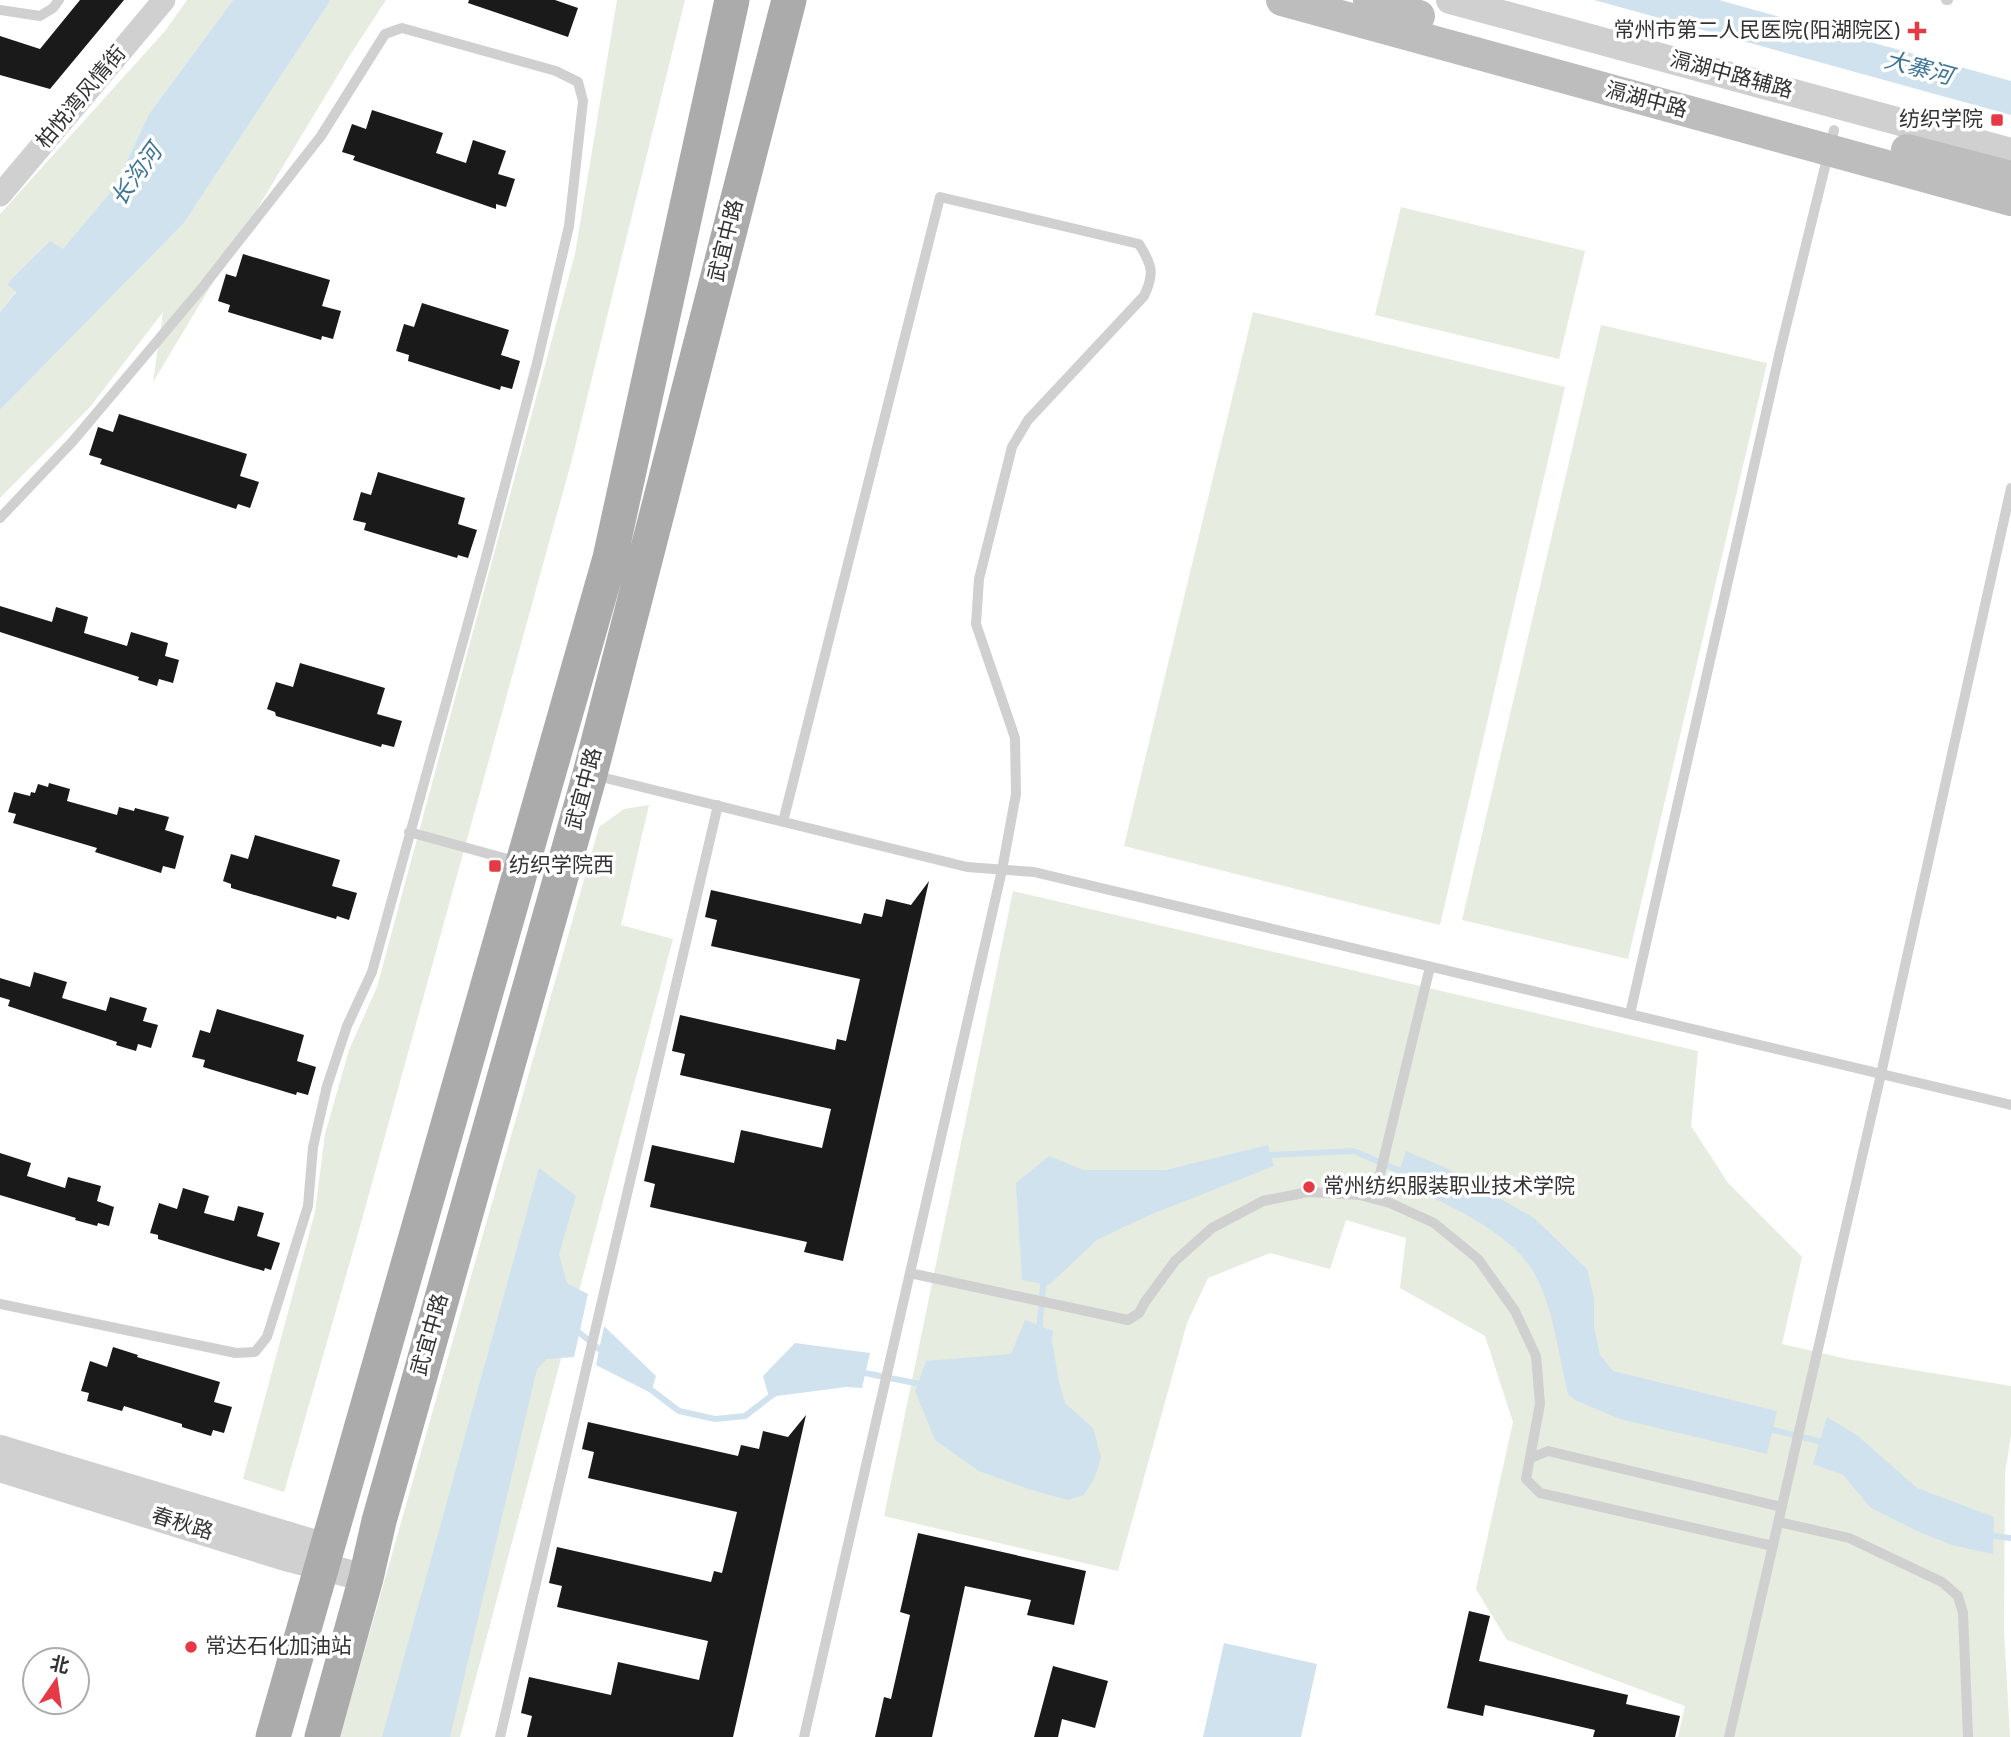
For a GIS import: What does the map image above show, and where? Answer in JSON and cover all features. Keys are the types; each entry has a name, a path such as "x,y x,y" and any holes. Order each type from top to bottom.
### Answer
{"main road":[{"name":"武宜中路","path":"273,1737 610,558 732,0"},
{"name":"武宜中路","path":"322,1737 379,1521 590,774 789,0"},
{"name":"滆湖中路","path":"1282,0 1831,141 2011,177"},
{"name":"滆湖中路","path":"1368,0 1831,141 2011,200"}],"street":[{"name":"柏悦湾风情街","path":"0,195 164,0"},
{"name":"滆湖中路辅路","path":"1450,0 2011,152"},
{"name":"春秋路","path":"0,1449 324,1556 366,1578"},
{"name":"春秋路","path":"0,1468 264,1551 324,1556"}],"lane":[{"path":"0,10 40,16 60,0"},
{"path":"0,518 74,441 202,288 321,136 386,34 402,28 556,71 578,82 583,101 569,226 537,363 372,972 347,1026 327,1086 313,1147 308,1206 267,1337 255,1352 236,1353 0,1304"},
{"path":"1630,1014 1780,351 1831,141"},
{"path":"783,822 940,197 1139,244 1150,262 1152,281 1144,296 1028,419 1012,447 979,579 976,624 1015,738 1016,794 1002,870 804,1737"},
{"path":"1729,1737 1881,1074 2011,488"},
{"path":"590,774 967,867 1034,872 2011,1105"},
{"path":"500,1737 718,805"},
{"path":"409,832 523,864"},
{"path":"1374,1199 1430,967"},
{"path":"910,1273 1128,1320 1139,1313 1144,1302 1175,1261 1212,1228 1263,1201 1308,1192 1360,1195 1391,1203 1434,1223 1478,1259 1515,1311 1535,1356 1540,1404 1526,1479 1540,1493 1773,1546"},
{"path":"1531,1458 1548,1451 1782,1507"},
{"path":"1779,1522 1849,1538 1942,1581 1958,1596 1963,1613 1968,1737"}],"shaded area":[{"path":"187,0 233,0 149,114 114,188 63,250 7,283 16,291 0,312 0,214 165,31"},
{"path":"331,0 386,0 153,382 163,312 90,407 0,498 0,410 184,223"},
{"path":"617,0 685,0 571,463 284,1492 243,1479 315,1212 325,1134 349,1050 377,987 575,254"},
{"path":"1401,207 1585,251 1559,359 1375,315"},
{"path":"1253,312 1565,387 1440,925 1124,846"},
{"path":"1601,325 1767,363 1628,959 1462,920"},
{"path":"649,805 621,925 673,939 460,1737 340,1737 599,827 624,809"},
{"path":"1013,891 1698,1051 1691,1126 1728,1183 1802,1257 1782,1344 1847,1359 2011,1386 2011,1435 2005,1473 2004,1631 2010,1737 1678,1737 1685,1706 1507,1640 1476,1589 1513,1422 1485,1336 1400,1288 1406,1238 1346,1220 1330,1269 1270,1253 1208,1278 1187,1323 1118,1571 884,1516"}],"water":[{"name":"长沟河","path":"233,0 331,0 184,223 0,410 0,312 16,292 7,284 50,241 63,249 114,188 149,114"},
{"name":"大寨河","path":"1594,0 1719,0 2011,81 2011,115"},
{"path":"1268,1145 1274,1166 1147,1216 1097,1240 1049,1285 1022,1280 1016,1183 1049,1156 1083,1170 1166,1170"},
{"path":"1406,1151 1446,1168 1534,1218 1587,1269 1594,1299 1594,1327 1600,1355 1613,1371 1777,1411 1767,1454 1620,1419 1575,1400 1568,1394 1551,1315 1533,1271 1522,1256 1490,1229 1396,1180"},
{"path":"539,1168 576,1196 559,1254 567,1283 588,1294 574,1357 547,1359 537,1369 450,1737 382,1737"},
{"path":"1025,1320 1053,1331 1052,1341 1065,1403 1093,1428 1101,1458 1094,1479 1084,1495 1068,1500 979,1471 935,1440 915,1391 926,1361 1011,1354"},
{"path":"604,1326 656,1376 651,1393 596,1365"},
{"path":"795,1343 870,1353 862,1388 846,1387 769,1397 763,1376"},
{"path":"1827,1417 1858,1436 1917,1488 1994,1517 1993,1554 1952,1545 1871,1508 1843,1475 1813,1464"},
{"path":"1224,1643 1317,1664 1301,1737 1203,1737"}],"building":[{"path":"80,0 124,0 50,89 0,75 0,36 40,49"},
{"path":"469,0 555,0 578,8 568,37 468,3"},
{"path":"372,110 443,133 436,153 466,163 473,140 506,151 498,174 515,179 506,207 496,204 496,209 353,160 355,156 342,152 352,124 366,129"},
{"path":"243,254 330,280 322,306 341,311 333,339 322,336 321,340 228,312 230,305 218,301 226,274 236,277"},
{"path":"422,303 509,330 501,355 520,361 512,389 501,386 500,390 408,361 409,355 396,351 404,324 414,327"},
{"path":"119,414 247,454 240,476 259,482 250,508 238,504 236,509 100,464 102,459 89,455 98,427 113,432"},
{"path":"378,472 465,498 458,524 477,530 468,558 458,555 457,558 364,530 366,523 353,520 361,492 371,495"},
{"path":"0,606 52,622 56,607 88,617 84,633 127,646 131,632 168,643 165,656 179,660 173,683 159,679 157,686 138,680 139,677 0,632"},
{"path":"300,663 385,688 377,714 402,721 394,747 382,744 381,747 276,716 275,712 267,709 276,682 293,687"},
{"path":"49,783 70,789 67,801 117,815 119,807 134,811 135,808 169,817 165,830 184,836 175,869 163,866 161,873 95,852 97,848 13,823 16,814 8,812 14,792 30,796 31,792 35,793 38,784 48,787"},
{"path":"255,835 340,860 332,886 357,893 349,920 337,916 336,919 231,888 231,884 223,881 231,854 248,859"},
{"path":"929,881 843,1261 804,1252 807,1242 650,1207 655,1184 644,1181 652,1145 734,1163 741,1130 822,1148 831,1109 680,1075 685,1054 672,1051 680,1015 835,1050 837,1039 846,1041 860,979 711,946 717,920 705,917 711,890 861,924 864,913 882,917 886,899 911,905"},
{"path":"34,972 67,982 62,998 106,1011 110,997 147,1008 143,1021 158,1025 151,1048 138,1044 136,1051 116,1045 117,1042 8,1006 10,1000 0,997 0,978 30,987"},
{"path":"217,1009 304,1035 297,1061 316,1067 308,1095 297,1092 296,1095 203,1067 205,1060 192,1057 200,1030 210,1033"},
{"path":"0,1153 31,1163 27,1176 65,1188 68,1177 101,1186 97,1201 114,1207 109,1226 75,1220 76,1218 0,1195"},
{"path":"183,1188 209,1196 204,1213 234,1221 238,1206 264,1213 257,1236 280,1243 271,1270 265,1268 264,1271 220,1258 158,1239 158,1235 150,1233 159,1203 177,1209"},
{"path":"113,1347 220,1382 214,1402 232,1407 224,1433 213,1430 211,1436 124,1406 122,1411 87,1401 89,1393 81,1391 90,1361 107,1367"},
{"path":"806,1415 733,1737 527,1737 532,1716 521,1713 529,1677 611,1695 618,1662 699,1680 708,1641 557,1607 562,1586 549,1583 557,1547 711,1582 714,1571 722,1573 737,1512 588,1478 594,1452 582,1449 588,1422 738,1456 741,1445 759,1449 763,1431 788,1437"},
{"path":"918,1533 1086,1571 1074,1625 1027,1615 1031,1600 965,1586 932,1737 875,1737 884,1697 891,1699 910,1615 900,1612"},
{"path":"1469,1611 1490,1616 1479,1661 1628,1695 1626,1704 1680,1716 1675,1737 1593,1737 1595,1730 1485,1705 1483,1716 1447,1708"},
{"path":"1053,1666 1108,1681 1095,1728 1062,1719 1058,1737 1034,1737"}],"waterway":[{"path":"1264,1157 1354,1151 1405,1173"},
{"path":"1039,1331 1044,1276"},
{"path":"575,1329 604,1353"},
{"path":"860,1372 925,1385"},
{"path":"646,1386 679,1411 715,1419 745,1416 775,1393"},
{"path":"1765,1428 1826,1443"},
{"path":"1986,1535 2011,1538"}],"place":[{"name":"常州市第二人民医院(阳湖院区)","path":"1917,31"},
{"name":"纺织学院","path":"1997,120"},
{"name":"纺织学院西","path":"495,866"},
{"name":"常州纺织服装职业技术学院","path":"1309,1187"},
{"name":"常达石化加油站","path":"191,1647"}]}
